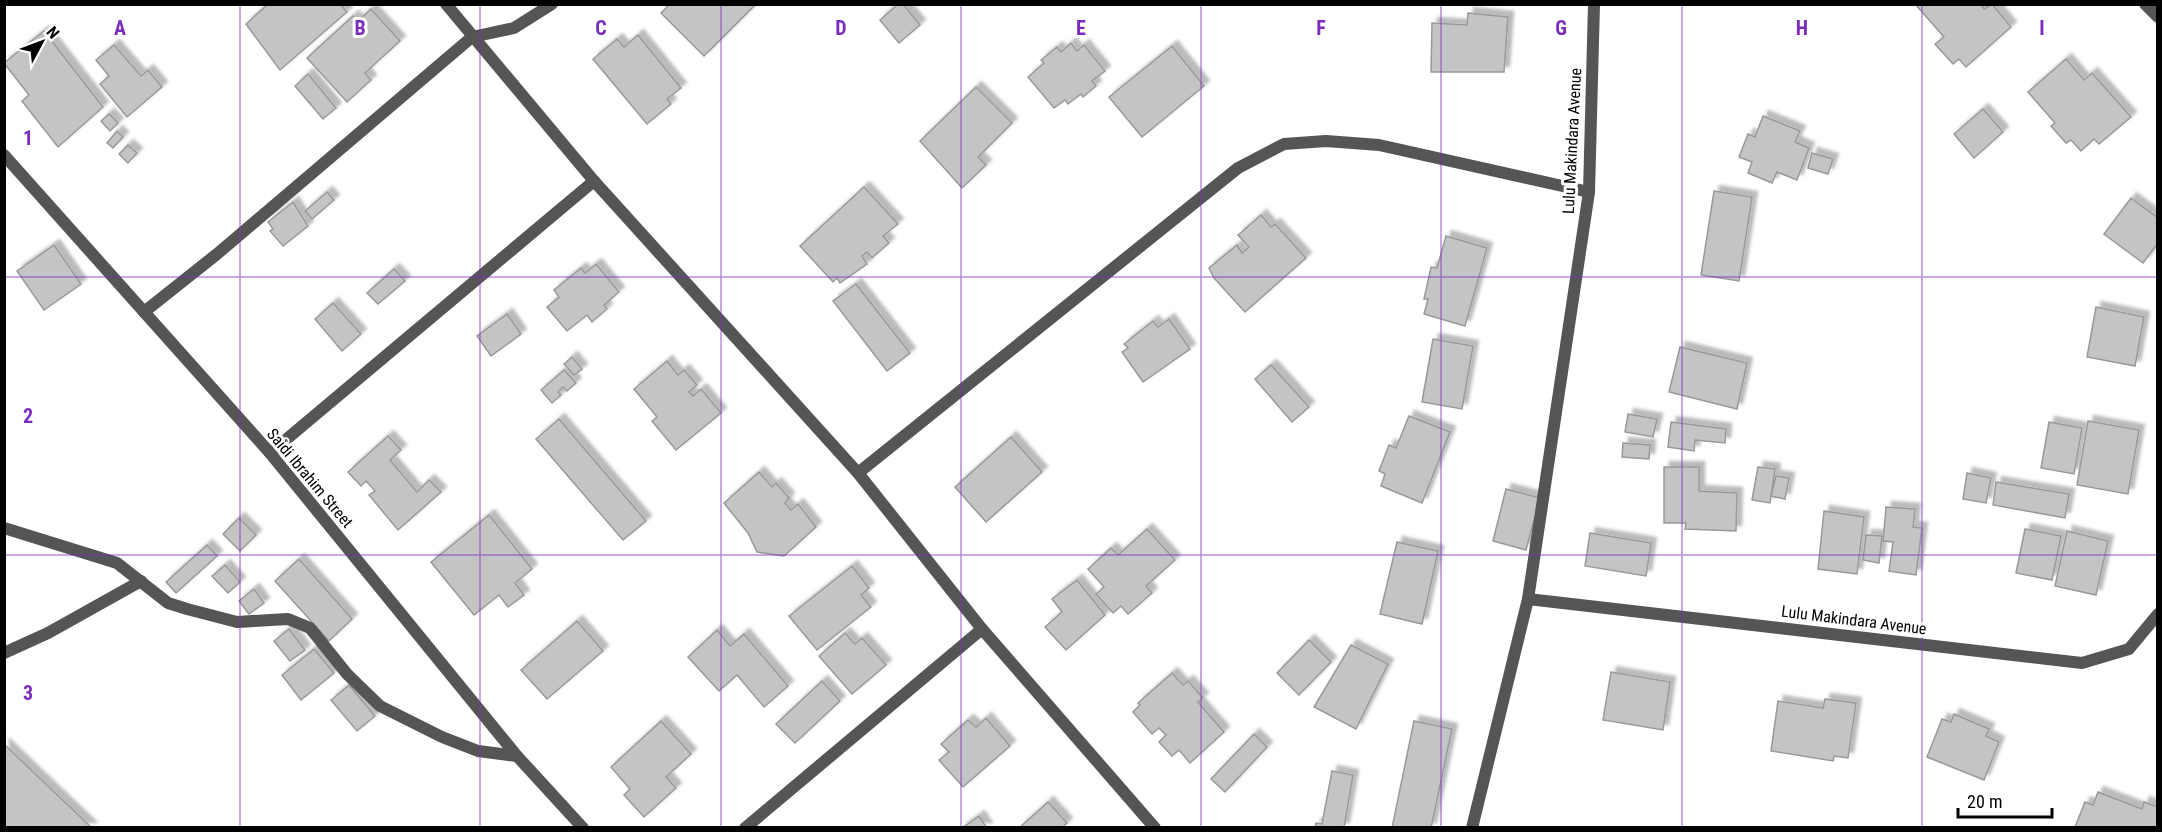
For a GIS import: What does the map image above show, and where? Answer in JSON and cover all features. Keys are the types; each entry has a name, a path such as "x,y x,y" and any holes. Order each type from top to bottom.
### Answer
{"street":[{"path":"446,4 594,181 858,473 982,629 1155,828"},
{"path":"144,312 217,254 472,37 514,27 552,4"},
{"name":"Lulu Makindara Avenue","path":"1472,828 1528,599 1589,192 1594,4"},
{"path":"2145,4 2157,17"},
{"path":"858,473 1238,168 1284,144 1326,141 1379,144 1589,192"},
{"name":"Saidi Ibrahim Street","path":"4,155 270,453 517,756 583,828"},
{"path":"270,453 594,181"},
{"path":"4,528 117,563 168,603 237,622 288,619 310,628 347,674 380,706 432,733 478,751 517,756"},
{"path":"4,653 48,633 141,581"},
{"name":"Lulu Makindara Avenue","path":"1528,599 2082,663 2129,649 2157,614"},
{"path":"745,828 982,629"}],"building":[{"path":"268,4 340,4 347,12 280,70 246,24"},
{"path":"670,4 756,4 704,56 661,13"},
{"path":"898,4 903,4 920,25 899,43 880,20"},
{"path":"1915,4 1981,4 1984,9 1992,4 2011,27 1966,67 1959,59 1953,64 1935,44 1944,37"},
{"path":"371,9 400,41 365,73 371,80 347,102 307,58 353,16 358,21"},
{"path":"1468,13 1508,17 1504,72 1431,72 1432,23 1467,25"},
{"path":"44,31 103,107 58,147 22,101 29,95 4,63"},
{"path":"638,35 681,88 667,99 671,104 647,124 593,59 617,39 624,47"},
{"path":"1071,43 1077,51 1084,45 1105,71 1092,81 1096,86 1083,97 1081,94 1068,104 1065,100 1054,108 1028,77 1044,63 1041,60 1057,47 1061,52"},
{"path":"114,45 141,76 148,70 162,87 127,117 100,84 109,76 96,60"},
{"path":"1172,46 1204,86 1142,137 1109,97"},
{"path":"2066,59 2084,80 2092,73 2131,117 2099,144 2094,139 2081,151 2071,140 2066,143 2051,126 2055,123 2028,92"},
{"path":"308,74 336,108 323,119 295,86"},
{"path":"976,87 1012,123 978,157 986,165 962,188 920,141"},
{"path":"1983,109 2003,132 1974,158 1954,134"},
{"path":"109,114 118,123 110,131 101,121"},
{"path":"1763,116 1800,131 1795,142 1809,148 1797,180 1777,172 1772,183 1748,173 1752,162 1739,157 1748,134 1755,137"},
{"path":"117,131 123,137 113,148 107,143"},
{"path":"128,145 137,153 128,163 119,154"},
{"path":"1812,153 1833,159 1828,174 1808,168"},
{"path":"864,187 898,224 883,236 889,243 872,258 867,252 862,256 867,264 840,283 837,278 833,282 800,246"},
{"path":"1714,191 1752,197 1739,281 1701,275"},
{"path":"327,192 334,200 312,219 305,211"},
{"path":"2131,198 2158,218 2158,243 2143,263 2104,234"},
{"path":"293,202 308,226 283,246 270,231 273,229 268,222"},
{"path":"1261,215 1271,227 1275,224 1306,258 1245,312 1214,278 1209,268 1237,245 1242,253 1249,247 1238,235"},
{"path":"1446,236 1487,248 1465,326 1424,314 1428,299 1424,299 1431,267 1437,268"},
{"path":"54,245 81,284 44,310 17,271"},
{"path":"596,264 619,292 604,305 607,309 592,322 587,315 567,331 547,307 559,297 554,290 581,268 585,273"},
{"path":"394,269 405,281 378,304 367,293"},
{"path":"856,284 910,353 887,371 833,301"},
{"path":"333,303 361,334 342,351 315,319"},
{"path":"2096,307 2144,317 2135,366 2087,357"},
{"path":"507,314 521,334 491,356 477,336"},
{"path":"1169,319 1190,349 1143,382 1122,352 1128,348 1124,344 1153,321 1158,327"},
{"path":"1433,339 1473,346 1462,409 1422,402"},
{"path":"1680,347 1747,363 1737,409 1669,392"},
{"path":"572,357 582,369 574,375 564,364"},
{"path":"667,361 678,375 684,370 697,385 689,392 693,396 701,389 721,413 676,450 652,421 657,417 634,389"},
{"path":"1271,365 1309,407 1292,422 1255,379"},
{"path":"564,370 576,383 567,391 563,387 558,392 561,395 552,403 541,390"},
{"path":"1628,414 1657,419 1653,437 1625,432"},
{"path":"1409,416 1450,432 1422,503 1381,486 1385,474 1379,471 1389,445 1396,448"},
{"path":"559,419 646,521 623,540 536,439"},
{"path":"2088,421 2139,430 2128,494 2077,485"},
{"path":"1671,422 1726,429 1725,443 1695,440 1694,451 1668,447"},
{"path":"2049,422 2082,428 2074,474 2041,468"},
{"path":"388,436 401,450 390,460 417,492 429,480 441,492 398,530 369,495 375,491 366,481 361,486 348,472"},
{"path":"1011,437 1042,472 986,522 955,487"},
{"path":"1623,443 1650,445 1649,459 1622,457"},
{"path":"1664,467 1699,467 1699,491 1737,493 1736,531 1685,529 1686,523 1664,523"},
{"path":"1758,467 1775,469 1770,503 1752,500"},
{"path":"759,472 772,487 776,483 789,498 785,503 791,510 798,504 816,527 784,556 757,552 748,533 724,503"},
{"path":"1967,473 1991,478 1986,503 1963,499"},
{"path":"1776,476 1789,478 1785,499 1771,496"},
{"path":"1996,482 2069,494 2065,518 1993,505"},
{"path":"1506,489 1540,498 1526,550 1493,541"},
{"path":"1886,507 1915,509 1913,527 1922,528 1916,575 1889,571 1893,542 1883,541"},
{"path":"1824,511 1864,517 1857,574 1818,569"},
{"path":"489,515 532,569 515,583 524,595 508,607 499,595 474,615 431,562"},
{"path":"239,518 256,535 240,551 223,534"},
{"path":"1147,529 1175,560 1146,586 1152,593 1128,614 1121,606 1113,613 1096,594 1104,587 1088,569 1111,548 1118,555"},
{"path":"2025,529 2061,536 2052,580 2016,573"},
{"path":"2067,531 2108,541 2096,595 2055,586"},
{"path":"1590,533 1651,543 1646,576 1585,566"},
{"path":"1866,535 1882,536 1879,563 1863,560"},
{"path":"1397,542 1438,551 1422,624 1380,614"},
{"path":"207,545 217,556 176,593 166,582"},
{"path":"299,559 352,619 329,641 275,581"},
{"path":"225,565 240,582 228,593 212,576"},
{"path":"852,566 869,588 861,595 871,607 817,650 789,616"},
{"path":"1077,580 1105,615 1066,650 1045,627 1062,612 1052,599"},
{"path":"254,589 264,603 249,614 239,601"},
{"path":"577,621 603,651 547,699 521,670"},
{"path":"289,629 305,650 290,661 274,641"},
{"path":"717,630 730,646 744,634 788,686 764,707 737,675 719,691 688,657"},
{"path":"845,633 855,644 862,638 886,665 852,694 819,656"},
{"path":"1309,640 1331,662 1299,695 1277,673"},
{"path":"1351,645 1388,664 1356,729 1314,707"},
{"path":"314,649 334,673 301,700 282,675"},
{"path":"1611,672 1670,682 1663,730 1603,720"},
{"path":"1172,673 1183,685 1188,681 1203,698 1198,702 1224,732 1190,763 1179,750 1172,756 1159,742 1166,735 1159,728 1152,734 1133,712 1140,705 1138,703"},
{"path":"822,681 840,701 795,743 776,724"},
{"path":"349,685 375,716 357,731 331,700"},
{"path":"1825,699 1856,703 1848,758 1834,756 1833,761 1771,751 1778,701 1823,708"},
{"path":"1954,714 1989,729 1986,736 1999,742 1984,780 1927,757 1942,719 1951,722"},
{"path":"986,718 1010,746 963,787 939,760 949,752 941,744 968,720 976,727"},
{"path":"661,721 691,754 666,777 676,788 644,817 624,795 630,789 611,767"},
{"path":"1414,721 1452,729 1431,828 1392,828"},
{"path":"1254,734 1267,747 1225,792 1211,779"},
{"path":"4,744 92,828 4,828"},
{"path":"1332,771 1353,775 1344,828 1315,828 1316,823 1322,824"},
{"path":"2098,792 2142,809 2144,802 2158,807 2158,828 2075,827 2085,802 2093,805"},
{"path":"1048,802 1067,823 1062,828 1019,828"},
{"path":"979,816 987,828 962,828"}]}
